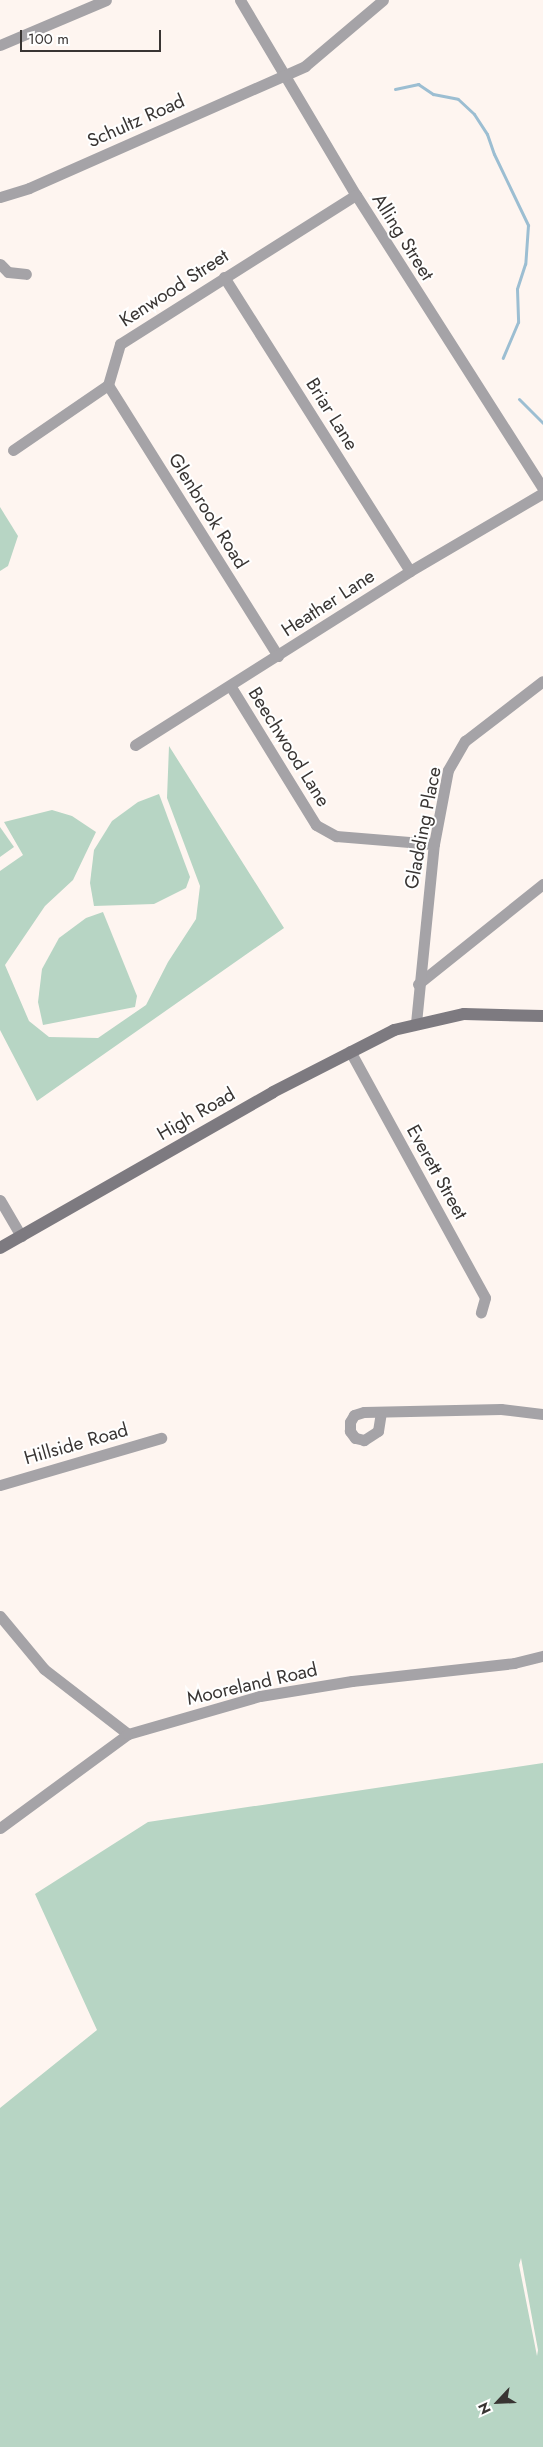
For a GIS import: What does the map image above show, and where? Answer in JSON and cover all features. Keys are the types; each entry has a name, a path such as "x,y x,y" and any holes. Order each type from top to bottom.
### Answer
{"main road":[{"name":"High Road","path":"0,1248 350,1051 416,1023 464,1014 543,1016"}],"street":[{"path":"0,45 106,0"},
{"name":"Alling Street","path":"240,0 356,195 543,489"},
{"name":"Schultz Road","path":"0,197 29,188 305,66 383,0"},
{"name":"Kenwood Street","path":"108,385 120,344 356,195"},
{"path":"0,264 8,272 26,274"},
{"name":"Briar Lane","path":"224,277 410,571"},
{"path":"13,450 108,385"},
{"name":"Glenbrook Road","path":"108,385 278,656"},
{"name":"Heather Lane","path":"135,745 166,723 231,687 410,571 543,493"},
{"name":"Gladding Place","path":"416,1023 418,984 434,844 448,770 465,741 543,681"},
{"name":"Beechwood Lane","path":"231,687 316,825 336,836 434,844"},
{"path":"418,984 543,884"},
{"name":"Everett Street","path":"350,1051 485,1298 481,1312"},
{"path":"0,1200 21,1236"},
{"path":"381,1412 501,1409 543,1414"},
{"name":"Hillside Road","path":"0,1485 161,1438"},
{"path":"0,1616 44,1670 128,1734"},
{"name":"Mooreland Road","path":"0,1828 70,1773 128,1734 260,1696 352,1680 514,1663 543,1656"}],"green space":[{"path":"0,507 18,536 8,566 0,571"},
{"path":"169,746 284,928 37,1101 0,1030 0,871 23,855 4,822 52,810 72,816 96,832 73,880 45,906 5,965 29,1021 49,1037 98,1038 146,1005 168,962 196,919 200,886 167,798"},
{"path":"159,794 190,877 186,888 154,904 94,906 90,883 94,850 112,821 138,802"},
{"path":"0,827 14,847 0,857"},
{"path":"103,912 137,996 135,1007 43,1025 38,1002 42,969 59,938 86,918"},
{"path":"543,1763 543,2447 0,2447 0,2108 97,2030 35,1894 148,1822","holes":["521,2258 538,2350 537,2356 519,2265"]}],"waterway":[{"path":"395,89 418,84 433,94 458,99 474,114 487,134 494,154 528,225 525,264 517,289 518,322 503,358"},
{"path":"519,399 543,423"}]}
